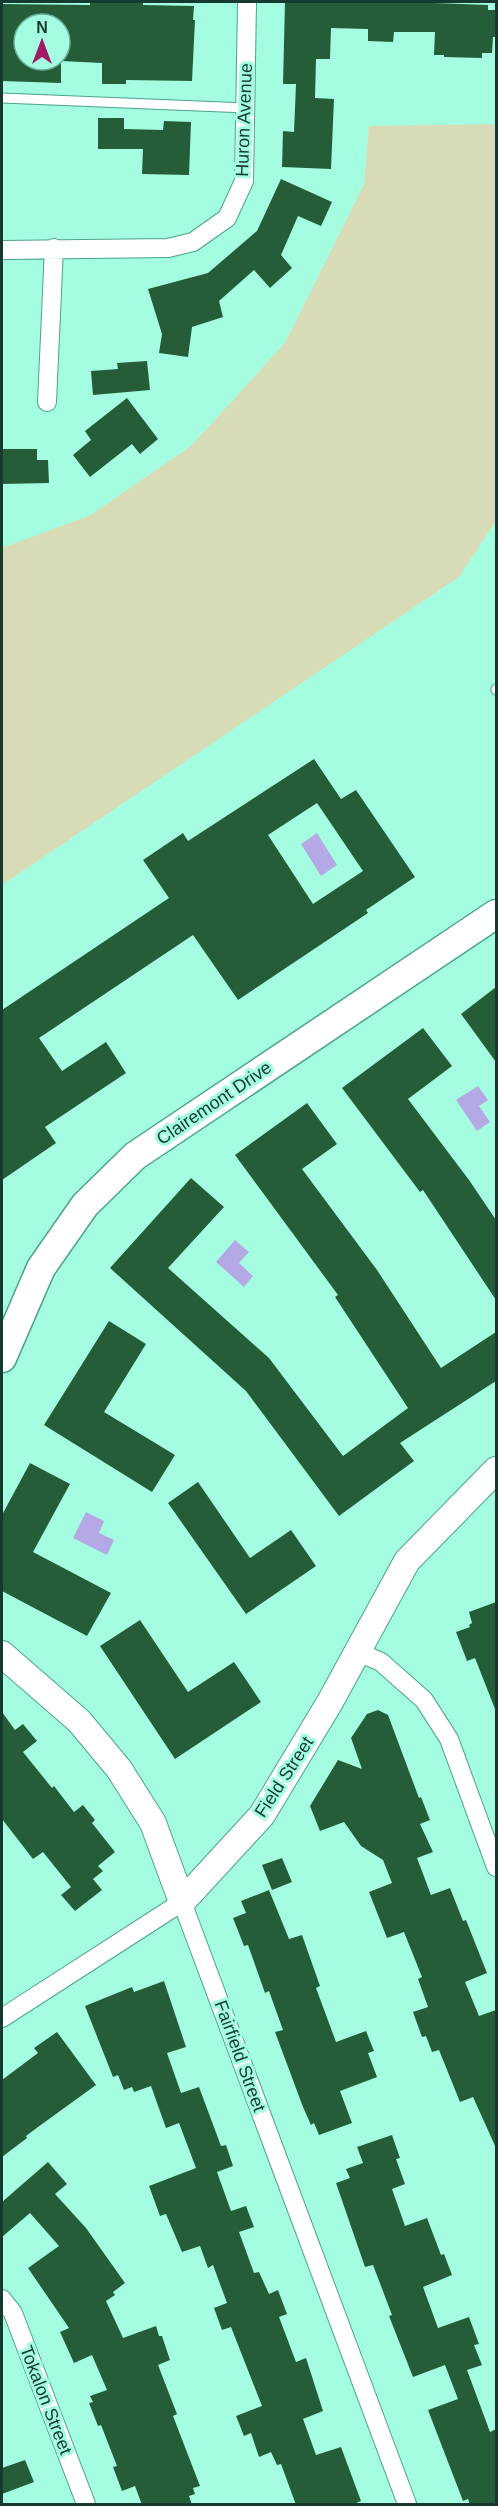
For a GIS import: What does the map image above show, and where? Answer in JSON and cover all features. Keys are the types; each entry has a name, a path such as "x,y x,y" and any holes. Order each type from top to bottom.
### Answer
{"main road":[{"name":"Clairemont Drive","path":"2,1358 41,1268 85,1205 135,1156 496,914"}],"street":[{"name":"Huron Avenue","path":"2,250 168,248 193,242 227,218 244,181 247,2"},
{"path":"47,402 54,248"},
{"name":"Field Street","path":"2,2018 182,1902 262,1815 330,1702 407,1561 496,1470"},
{"path":"358,1652 381,1662 424,1700 449,1739 496,1868"},
{"name":"Fairfield Street","path":"2,1654 74,1715 119,1769 153,1823 407,2505"},
{"name":"Tokalon Street","path":"2,2299 13,2313 86,2505"}],"lane":[{"path":"2,98 247,108"}],"green space":[{"path":"496,124 496,521 459,577 2,885 2,545 5,547 91,515 191,446 285,343 364,184 369,126"}],"shaded area":[{"path":"317,833 337,865 321,876 301,844"},
{"path":"478,1086 488,1100 479,1106 490,1122 477,1131 456,1100"},
{"path":"235,1240 249,1252 239,1263 253,1276 244,1287 216,1262"},
{"path":"86,1512 104,1521 99,1533 114,1540 107,1555 73,1538"}],"building":[{"path":"90,2 143,2 143,5 194,6 192,81 126,80 126,84 102,84 102,63 72,62 72,12 12,12 12,72 61,72 61,83 2,81 2,4 90,5"},
{"path":"285,2 408,2 488,5 488,10 496,10 496,37 493,37 492,53 482,53 482,58 444,57 444,55 434,55 435,32 394,32 393,42 368,41 368,29 331,28 330,59 316,59 315,98 334,99 331,169 282,167 283,131 294,132 296,84 283,84"},
{"path":"98,118 124,118 124,129 163,130 164,121 191,122 189,175 142,174 143,149 98,149"},
{"path":"281,179 332,202 321,226 298,216 281,255 292,268 270,288 254,270 219,301 223,317 192,327 188,357 159,353 162,334 148,289 208,273 257,231"},
{"path":"147,361 150,390 93,395 91,371 118,369 117,363"},
{"path":"127,398 158,439 140,454 132,444 90,477 73,455 91,440 85,431"},
{"path":"2,449 37,449 37,460 48,460 49,483 2,484"},
{"path":"314,759 341,799 356,790 415,877 366,910 368,913 238,1000 193,935 39,1038 62,1071 106,1042 126,1073 45,1127 56,1143 2,1180 2,1010 169,898 143,860 183,833 188,841","holes":["317,803 363,871 313,904 268,835"]},
{"path":"496,987 496,1062 461,1014"},
{"path":"423,1028 452,1066 408,1099 496,1220 496,1300 423,1190 420,1192 342,1088"},
{"path":"307,1103 337,1144 302,1169 377,1270 441,1368 496,1332 496,1381 400,1443 414,1461 339,1516 246,1391 110,1268 191,1178 224,1207 168,1268 269,1358 343,1456 408,1408 335,1297 338,1295 235,1155"},
{"path":"109,1321 146,1344 104,1412 175,1455 152,1492 44,1425"},
{"path":"30,1463 70,1484 33,1552 111,1593 87,1636 2,1591 2,1515"},
{"path":"198,1482 250,1558 291,1530 316,1566 246,1614 168,1503"},
{"path":"496,1602 495,1709 475,1658 467,1661 456,1632 470,1627 472,1623 469,1612"},
{"path":"140,1620 188,1692 234,1662 261,1702 175,1759 100,1646"},
{"path":"378,1710 388,1715 419,1798 421,1797 430,1820 420,1824 433,1852 417,1858 431,1895 450,1888 463,1921 466,1920 487,1973 465,1982 479,2016 496,2010 496,2148 473,2097 460,2102 439,2050 432,2052 426,2036 422,2037 413,2012 428,2007 418,1979 422,1977 404,1932 387,1938 369,1892 392,1883 383,1860 361,1846 344,1822 320,1831 310,1806 338,1760 362,1769 351,1738 367,1714"},
{"path":"2,1712 15,1730 23,1724 37,1741 23,1752 74,1812 83,1805 95,1820 92,1823 115,1852 98,1866 103,1871 93,1879 102,1890 75,1911 61,1895 71,1887 43,1852 33,1859 2,1819"},
{"path":"282,1858 292,1882 272,1890 262,1865"},
{"path":"269,1890 289,1939 302,1935 320,1986 316,1988 336,2042 366,2031 374,2051 368,2053 377,2077 340,2091 352,2123 319,2135 314,2123 311,2125 303,2107 275,2032 283,2030 269,1991 265,1993 248,1945 244,1946 233,1918 246,1913 241,1901"},
{"path":"164,1981 186,2047 167,2053 181,2093 199,2087 221,2146 226,2145 233,2166 217,2172 231,2211 246,2206 254,2227 239,2232 254,2273 259,2272 269,2294 278,2290 287,2314 279,2317 296,2362 306,2358 323,2411 303,2419 316,2455 341,2447 361,2501 351,2505 296,2505 281,2464 277,2465 271,2452 259,2457 251,2433 244,2436 236,2416 262,2406 231,2327 222,2330 214,2308 227,2303 213,2265 208,2268 200,2246 182,2252 166,2214 160,2216 149,2186 196,2168 179,2123 166,2128 151,2086 134,2092 132,2087 124,2090 118,2075 113,2077 85,2006 132,1987 134,1992"},
{"path":"57,2032 96,2085 26,2136 27,2138 2,2157 2,2080 38,2053 34,2048"},
{"path":"392,2135 400,2158 396,2159 405,2184 392,2189 405,2226 427,2218 441,2255 444,2254 452,2275 423,2287 438,2328 469,2317 479,2344 474,2345 482,2365 467,2370 490,2432 496,2429 496,2505 470,2505 468,2499 463,2501 428,2410 458,2399 445,2365 413,2377 389,2316 392,2315 373,2265 365,2267 336,2183 350,2178 346,2169 363,2163 357,2147"},
{"path":"48,2162 67,2184 55,2194 86,2228 125,2283 113,2292 115,2295 106,2301 123,2338 156,2326 159,2336 162,2336 170,2360 158,2365 177,2414 173,2416 200,2486 193,2488 195,2494 189,2496 192,2505 142,2505 135,2486 122,2491 113,2467 117,2466 101,2425 98,2426 89,2403 93,2402 90,2396 107,2390 92,2355 74,2363 60,2332 69,2328 28,2268 59,2246 30,2213 2,2237 2,2202"},
{"path":"25,2460 34,2482 2,2494 2,2468"}]}
